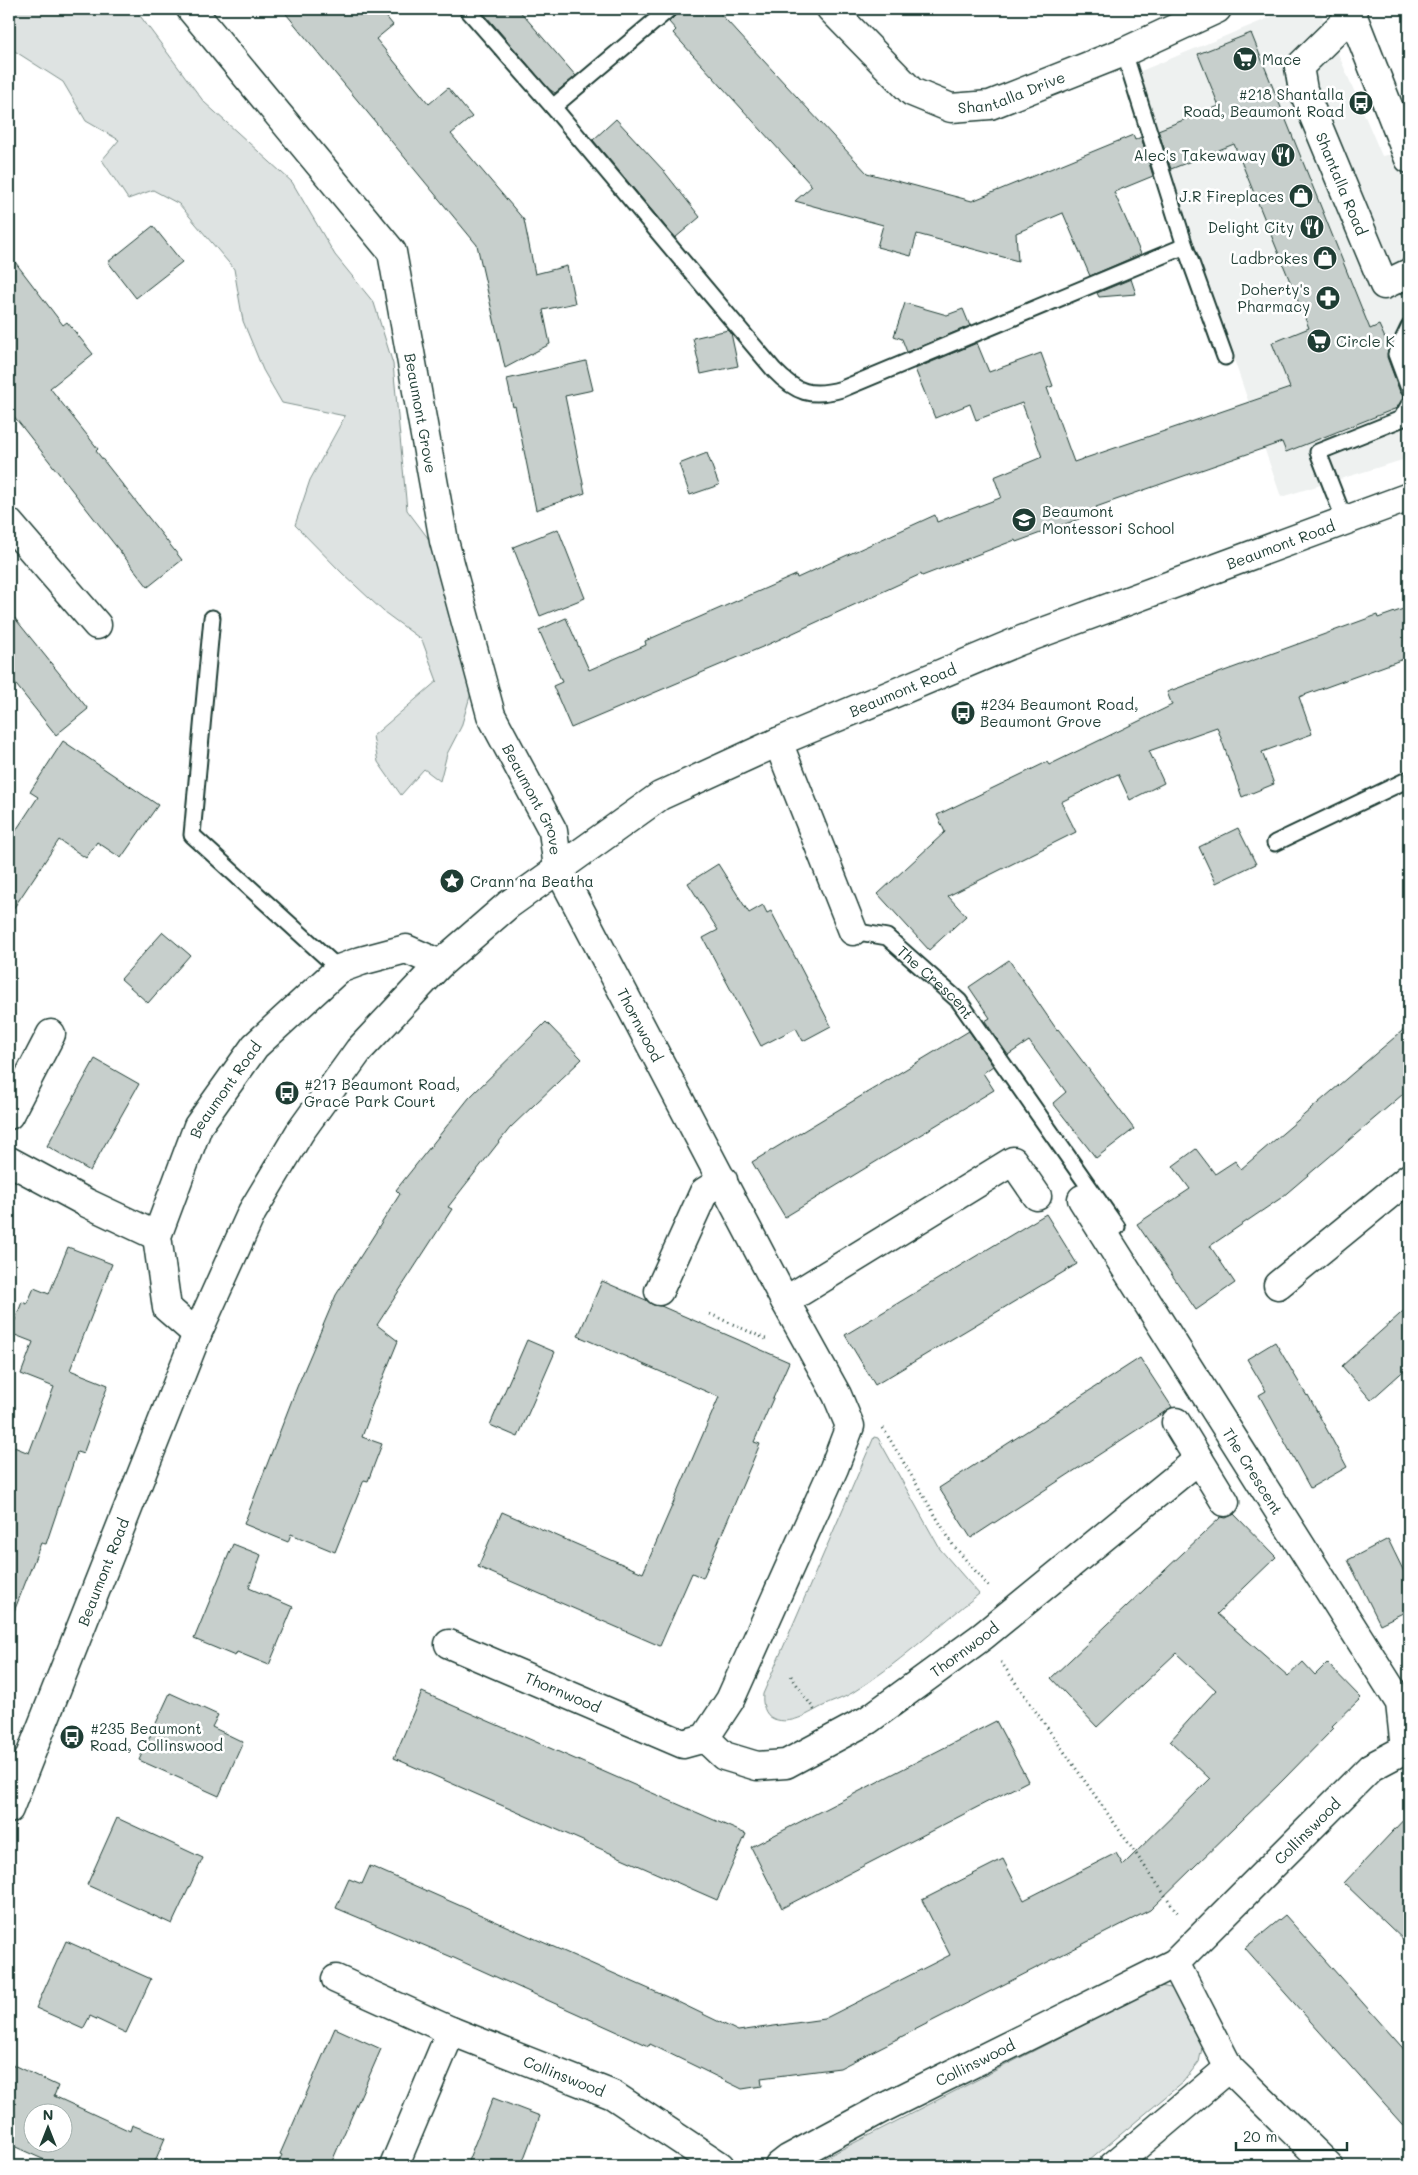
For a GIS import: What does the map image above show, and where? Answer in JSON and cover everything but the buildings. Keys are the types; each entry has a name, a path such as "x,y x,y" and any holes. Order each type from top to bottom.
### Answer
{"street":[{"name":"Beaumont Grove","path":"191,9 392,252 449,559 491,715 553,831 558,868"},
{"name":"Shantalla Drive","path":"831,9 912,92 951,108 990,105 1124,52 1217,9"},
{"name":"Shantalla Road","path":"1409,159 1351,12 1299,67 1303,90 1384,285 1409,273"},
{"name":"Beaumont Road","path":"9,1809 197,1334 252,1212 300,1132 358,1050 440,964 508,905 660,796 778,742 1019,641 1409,498"},
{"path":"9,523 97,625"},
{"name":"The Crescent","path":"778,742 853,931"},
{"name":"Thornwood","path":"449,1644 683,1744 705,1738 730,1700 834,1468 850,1426 837,1395 785,1301 558,868"},
{"name":"Beaumont Road","path":"197,1334 168,1308 157,1236 198,1126 254,1046 339,969 406,949 440,964"},
{"path":"9,1115 51,1034"},
{"path":"9,1161 157,1236"},
{"path":"785,1301 1013,1161 1037,1196"},
{"path":"1278,1285 1409,1178"},
{"path":"659,1291 704,1192 723,1180"},
{"name":"The Crescent","path":"1082,1200 1400,1703 1405,1749"},
{"path":"1176,1422 1225,1502"},
{"name":"Thornwood","path":"705,1738 724,1756 757,1766 786,1764 868,1720 983,1636 1199,1459"},
{"name":"Collinswood","path":"779,2166 788,2159 881,2109 1175,1963 1371,1767 1405,1749"},
{"path":"1175,1963 1229,2068 1329,2166"},
{"name":"Collinswood","path":"336,1979 451,2031 613,2095 720,2166"},
{"path":"394,2166 451,2031"},
{"path":"1113,2166 1229,2068"}],"lane":[{"path":"467,9 553,107 787,385 806,393 824,394 842,389 1185,246"},
{"path":"553,107 668,9"},
{"path":"1124,52 1185,246 1225,357"},
{"path":"1409,327 1396,354 1409,389"},
{"path":"1345,521 1318,452 1401,419 1409,405"},
{"path":"212,618 192,835 339,969"},
{"path":"1275,843 1409,779"},
{"name":"The Crescent","path":"853,931 887,937 959,1002 1117,1227"}],"path":[{"path":"710,1314 767,1341 772,1337"},
{"path":"880,1423 953,1545 992,1590"},
{"path":"996,1655 1197,1941"},
{"path":"792,1676 820,1717"}],"shaded area":[{"path":"9,9 135,9 204,102 292,182 335,255 374,303 393,364 407,510 434,546 471,693 461,727 447,754 440,781 424,769 401,795 378,762 373,736 437,681 422,640 384,612 295,525 310,480 345,416 282,403 263,370 243,321 234,269 179,204 153,190 128,199 102,160 119,140 86,121 63,82 9,49"},
{"path":"1291,9 1319,9 1382,156 1409,151 1409,458 1281,497 1136,73"},
{"path":"874,1437 878,1438 940,1549 979,1594 901,1658 852,1693 792,1720 780,1721 774,1719 768,1715 764,1708 763,1694"},
{"path":"1160,1986 1171,1988 1192,2008 1202,2029 1202,2048 1199,2062 1183,2082 1083,2166 809,2166"}],"place":[{"name":"Mace","path":"1245,59"},
{"name":"#218 Shantalla Road, Beaumont Road","path":"1361,103"},
{"name":"Alec's Takewaway","path":"1283,155"},
{"name":"J.R Fireplaces","path":"1301,196"},
{"name":"Delight City","path":"1312,227"},
{"name":"Ladbrokes","path":"1325,258"},
{"name":"Doherty's Pharmacy","path":"1328,298"},
{"name":"Circle K","path":"1319,341"},
{"name":"Beaumont Montessori School","path":"1024,520"},
{"name":"#234 Beaumont Road, Beaumont Grove","path":"963,713"},
{"name":"Crann na Beatha","path":"452,881"},
{"name":"#217 Beaumont Road, Grace Park Court","path":"287,1093"},
{"name":"#235 Beaumont Road, Collinswood","path":"72,1737"}]}
